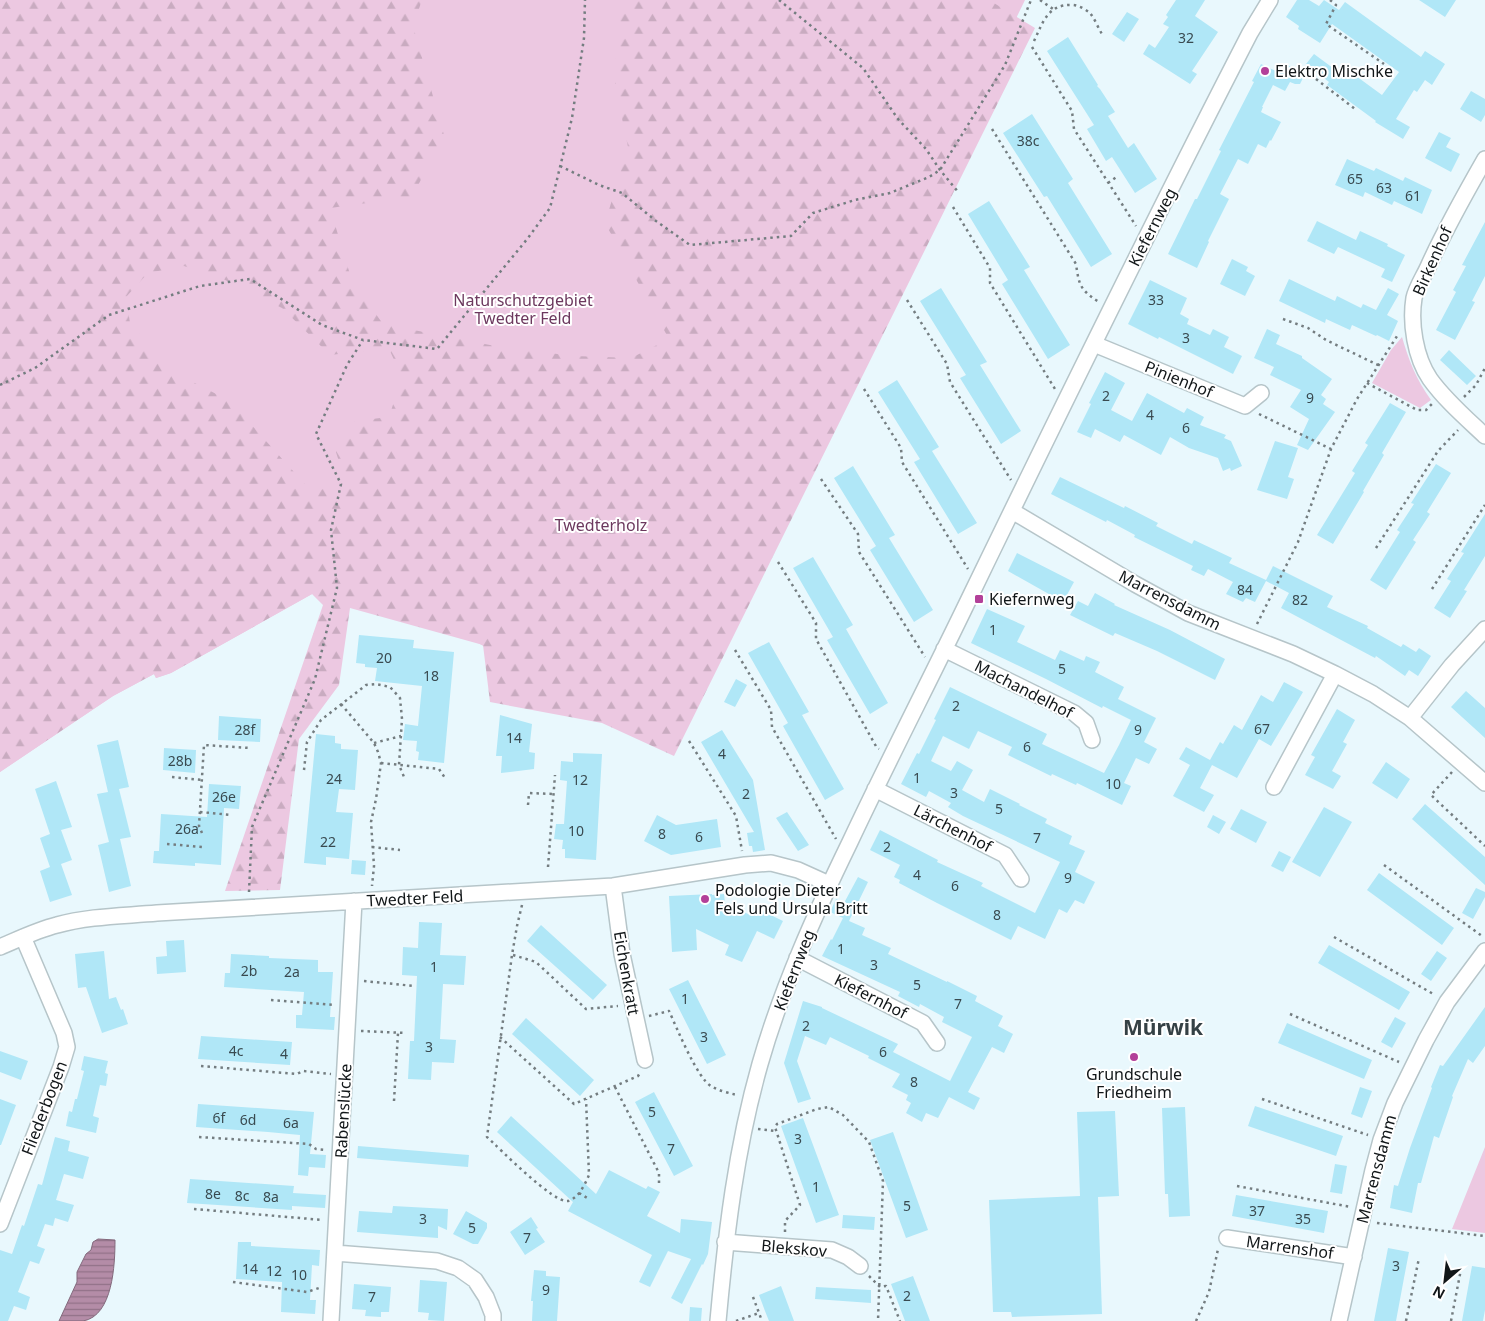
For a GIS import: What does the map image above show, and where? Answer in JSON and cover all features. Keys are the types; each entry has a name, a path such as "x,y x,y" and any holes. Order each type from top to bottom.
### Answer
{"street":[{"name":"Kiefernweg","path":"718,1321 725,1242 736,1165 750,1100 761,1061 797,958 829,884 1110,309 1250,33 1270,0"},
{"name":"Birkenhof","path":"1485,159 1441,239 1414,297 1413,322 1418,354 1429,377 1454,407 1485,436"},
{"name":"Pinienhof","path":"1094,344 1245,406"},
{"path":"1245,406 1261,393"},
{"name":"Marrensdamm","path":"1012,511 1188,613 1293,654 1373,694 1410,718 1485,783"},
{"path":"1410,718 1452,665 1485,629"},
{"name":"Machandelhof","path":"944,649 1074,713 1086,723 1092,740"},
{"path":"1274,787 1336,674"},
{"name":"Lärchenhof","path":"875,789 1005,855 1021,879"},
{"name":"Twedter Feld","path":"0,947 57,925 82,920 157,913 613,886 745,865 771,863 798,870 829,884"},
{"name":"Eichenkratt","path":"613,886 622,954 644,1060"},
{"name":"Rabenslücke","path":"331,1321 354,901"},
{"name":"Fliederbogen","path":"0,1224 67,1047 64,1033 23,937"},
{"name":"Marrensdamm","path":"1339,1321 1373,1170 1381,1140 1395,1103 1447,1002 1485,950"},
{"name":"Kiefernhof","path":"797,958 923,1023 937,1043"},
{"name":"Marrenshof","path":"1226,1238 1354,1257"},
{"name":"Blekskov","path":"725,1242 832,1250 848,1257 860,1266"},
{"path":"335,1253 437,1261 458,1268 475,1280 486,1297 493,1315 493,1321"}],"path":[{"path":"0,385 35,368 108,315 200,286 250,279 322,325 363,340 436,349 528,238 550,208 573,109 584,38 585,0"},
{"path":"779,0 863,68 898,119 926,149 959,193"},
{"path":"560,166 599,185 622,193 656,221 690,245 791,236 813,213 855,200 890,193 929,177 940,170 1006,65 1031,0"},
{"path":"1040,0 1053,10"},
{"path":"1330,0 1336,5 1326,24 1384,64"},
{"path":"1034,40 1045,18 1053,10 1063,5 1077,5 1089,13 1102,34"},
{"path":"1032,46 1072,111 1074,129 1136,226 1149,233"},
{"path":"1316,79 1355,108"},
{"path":"992,129 1076,264 1078,281 1086,293 1110,309"},
{"path":"1108,183 1118,176"},
{"path":"952,207 990,268 990,283 1058,393 1067,399"},
{"path":"907,300 947,364 950,382 1013,482 1023,487"},
{"path":"1282,319 1308,328 1326,340 1378,365"},
{"path":"1250,638 1298,542 1331,449 1378,365 1403,328 1413,322"},
{"path":"248,908 252,827 315,679 338,588 331,530 341,484 316,434 347,364 363,340"},
{"path":"1454,407 1476,384 1485,368"},
{"path":"1367,383 1417,410 1426,410 1442,394"},
{"path":"864,389 901,448 902,462 969,570 980,576"},
{"path":"1245,406 1331,449"},
{"path":"1376,548 1438,451 1468,420"},
{"path":"821,479 858,534 859,552 926,658 937,664"},
{"path":"1432,589 1485,505"},
{"path":"778,562 816,623 816,639 877,748 892,755"},
{"path":"735,650 771,710 772,727 836,839 848,846"},
{"path":"304,770 307,742 321,720 366,685 376,684 390,687 400,698 402,719 399,765 404,777"},
{"path":"341,704 374,743 380,763 371,822 374,866 371,900"},
{"path":"374,743 401,736"},
{"path":"689,741 736,816 745,865"},
{"path":"202,833 199,826 204,745 250,748"},
{"path":"1461,761 1431,795 1485,846"},
{"path":"380,763 439,769 445,778"},
{"path":"548,867 555,775"},
{"path":"172,777 202,780"},
{"path":"528,805 529,793 553,794"},
{"path":"200,812 231,815"},
{"path":"167,844 202,847"},
{"path":"372,847 400,850"},
{"path":"1384,865 1485,938"},
{"path":"525,891 512,955 487,1137 556,1198 569,1201 579,1193 588,1175 586,1099"},
{"path":"1334,937 1447,1002"},
{"path":"512,955 536,962 586,1009 632,1004"},
{"path":"350,980 414,986"},
{"path":"271,1000 349,1006"},
{"path":"635,1020 669,1012 698,1071 707,1083 712,1087 750,1100"},
{"path":"1290,1014 1412,1068"},
{"path":"347,1030 406,1033"},
{"path":"394,1101 398,1033"},
{"path":"500,1037 574,1104 638,1076 644,1060"},
{"path":"201,1066 297,1074 303,1071 345,1076"},
{"path":"615,1087 659,1173 659,1184"},
{"path":"1262,1099 1381,1140"},
{"path":"785,1230 785,1221 800,1205 775,1128 777,1124 817,1109 829,1108 843,1114 869,1142 884,1181 878,1321"},
{"path":"199,1137 309,1144 316,1150 341,1151"},
{"path":"1237,1186 1352,1207 1378,1223 1485,1236"},
{"path":"579,1193 589,1199"},
{"path":"194,1209 337,1221"},
{"path":"1196,1321 1209,1292 1219,1245 1226,1238"},
{"path":"1406,1321 1419,1258"},
{"path":"1451,1321 1462,1264"},
{"path":"860,1266 880,1288"},
{"path":"233,1282 307,1292 323,1287 333,1287"},
{"path":"880,1288 886,1286 900,1321"},
{"path":"753,1297 762,1321"},
{"path":"736,1321 759,1313"}],"green space":[{"name":"Twedterholz","path":"0,0 1025,0 966,122 485,647 355,570 171,673 156,678 154,674 113,696 0,772"},
{"name":"Twedterholz","path":"0,0 422,0 413,26 444,135 412,197 330,208 352,281 383,324 500,347 574,356 631,358 669,339 605,223 628,147 615,85 618,0 989,0 1035,28 674,756 602,723 490,702 483,645 350,608 339,685 299,739 280,890 225,891 323,605 312,594 171,673 156,678 154,674 113,696 0,772","holes":["184,266 221,278 282,308 330,355 365,351 390,351 402,377 389,417 355,421 334,446 346,483 312,492 230,401 171,371 130,323 126,297 148,273"]},
{"path":"1402,337 1414,370 1431,400 1420,408 1372,383 1391,350"},
{"path":"1485,1147 1485,1233 1452,1229"}],"shaded area":[{"path":"98,1239 115,1240 113,1275 106,1300 101,1310 93,1317 83,1321 59,1321 77,1282 77,1272 86,1254 91,1250 93,1242"}],"building":[{"path":"1176,0 1205,0 1195,16 1218,32 1192,71 1197,74 1190,84 1143,54 1149,44 1155,48 1169,27 1163,24 1168,17 1166,15"},
{"path":"1297,0 1309,0 1319,6 1324,0 1339,10 1345,2 1421,57 1425,51 1445,64 1432,85 1425,80 1417,92 1414,90 1396,119 1410,127 1403,139 1375,122 1327,85 1329,82 1306,64 1314,54 1337,71 1341,65 1382,95 1399,72 1332,24 1320,43 1298,29 1299,26 1286,17"},
{"path":"1419,0 1456,0 1445,17"},
{"path":"1127,12 1139,19 1124,42 1112,34"},
{"path":"1068,37 1115,112 1108,116 1128,148 1134,143 1157,179 1135,193 1112,157 1106,161 1087,129 1094,125 1047,51"},
{"path":"1285,63 1304,76 1300,84 1290,82 1285,91 1273,85 1261,112 1281,122 1266,148 1258,144 1248,164 1238,159 1220,194 1229,199 1197,268 1168,254 1221,151 1219,150 1254,82 1252,81 1261,64 1280,73"},
{"path":"1471,91 1485,99 1485,115 1481,122 1460,109"},
{"path":"1032,114 1073,179 1068,183 1112,254 1091,267 1047,196 1044,197 1003,133"},
{"path":"1439,132 1451,138 1446,147 1460,154 1451,172 1425,158"},
{"path":"1347,159 1374,171 1376,168 1403,181 1405,177 1432,190 1422,214 1394,201 1392,205 1365,192 1363,197 1335,185"},
{"path":"989,201 1030,267 1024,270 1070,345 1048,359 1002,284 1008,280 968,214"},
{"path":"1317,221 1356,240 1360,231 1388,244 1387,246 1405,255 1392,282 1381,277 1385,269 1338,247 1334,254 1307,241"},
{"path":"1485,222 1485,276 1472,301 1475,302 1455,340 1436,330 1456,292 1453,290 1466,266 1462,265"},
{"path":"1232,259 1248,267 1246,271 1255,276 1245,296 1220,284"},
{"path":"1289,279 1335,301 1337,296 1361,308 1363,304 1376,310 1388,288 1399,294 1387,315 1398,321 1389,341 1352,325 1350,330 1326,319 1325,323 1279,301"},
{"path":"1150,280 1187,298 1180,314 1189,319 1187,324 1210,335 1213,329 1229,337 1224,347 1242,356 1233,374 1159,337 1158,339 1128,324"},
{"path":"941,288 987,362 980,365 1021,431 1001,444 960,378 966,375 920,301"},
{"path":"1267,329 1280,335 1276,344 1302,356 1302,358 1332,379 1321,395 1326,399 1323,404 1335,412 1308,450 1297,445 1309,419 1290,407 1301,390 1270,375 1274,367 1254,358"},
{"path":"1449,350 1476,376 1467,385 1440,360"},
{"path":"1105,372 1125,383 1111,410 1132,421 1147,393 1184,413 1187,408 1204,417 1200,425 1226,435 1224,438 1231,441 1242,466 1231,471 1230,468 1223,471 1218,458 1189,448 1170,437 1161,455 1124,435 1120,442 1095,429 1091,438 1077,432"},
{"path":"897,380 939,447 932,451 977,523 958,534 914,462 920,459 878,392"},
{"path":"1390,403 1406,412 1382,453 1384,455 1364,492 1333,544 1317,535 1355,473 1352,471 1368,445 1365,443"},
{"path":"1275,441 1298,448 1288,477 1294,479 1287,499 1257,490"},
{"path":"1436,464 1451,473 1427,512 1430,514 1413,540 1416,542 1386,590 1370,580 1400,532 1397,530 1414,504 1411,503"},
{"path":"853,466 895,535 889,538 933,610 914,622 870,550 876,546 834,478"},
{"path":"1060,477 1124,508 1125,506 1158,523 1156,526 1192,544 1194,540 1232,558 1229,563 1266,580 1273,566 1333,596 1327,607 1368,626 1367,628 1401,647 1403,644 1416,652 1419,648 1431,656 1418,676 1409,670 1405,676 1376,656 1375,658 1281,608 1289,593 1266,581 1255,602 1246,598 1243,602 1226,594 1233,582 1208,569 1204,576 1191,570 1193,566 1134,537 1135,535 1107,520 1106,522 1051,494"},
{"path":"1485,514 1485,556 1464,590 1467,591 1450,618 1434,608 1451,581 1447,579 1464,553 1461,552"},
{"path":"1017,553 1074,582 1063,602 1008,571"},
{"path":"813,557 853,625 846,629 888,703 870,714 827,640 833,637 793,568"},
{"path":"1095,593 1114,605 1170,630 1225,659 1215,680 1157,651 1115,633 1113,636 1070,615 1078,601 1088,606"},
{"path":"987,609 1025,626 1017,642 1055,660 1060,650 1084,661 1086,656 1100,662 1095,672 1124,687 1118,699 1156,718 1144,742 1157,749 1149,764 1136,758 1124,783 1131,786 1122,805 1077,783 1076,785 1052,774 1051,776 1008,755 1012,747 978,731 969,749 943,736 931,761 951,771 957,761 973,770 962,790 984,802 990,789 1047,819 1045,823 1072,836 1069,844 1085,851 1075,872 1095,882 1084,904 1075,900 1067,913 1059,909 1045,939 1018,926 1011,940 937,903 899,883 900,880 894,877 900,865 870,850 880,830 938,860 937,862 983,883 981,886 1035,913 1060,862 963,816 948,807 951,803 929,791 926,797 901,784 917,753 919,754 950,687 1047,734 1042,744 1104,773 1119,745 1131,720 1103,706 1102,708 971,643"},
{"path":"359,635 414,640 413,648 454,652 444,763 418,760 419,752 416,751 417,741 403,740 405,724 418,726 422,686 375,681 377,668 365,667 365,664 356,663"},
{"path":"769,642 809,712 802,715 844,789 825,800 783,726 788,723 748,653"},
{"path":"736,679 747,685 735,707 724,702"},
{"path":"1284,682 1303,692 1271,746 1259,739 1237,778 1212,765 1200,788 1214,795 1204,812 1173,796 1190,765 1179,759 1186,747 1210,760 1220,742 1223,744 1234,725 1242,730 1261,695 1273,702"},
{"path":"1466,691 1485,708 1485,738 1451,707"},
{"path":"1337,709 1355,720 1343,742 1347,744 1332,771 1341,776 1333,789 1305,775 1315,757 1311,755"},
{"path":"500,715 532,724 529,752 535,753 534,769 501,773 502,756 496,756"},
{"path":"219,716 261,719 260,742 218,740"},
{"path":"722,730 753,780 765,850 753,852 752,846 749,846 747,833 754,832 701,742"},
{"path":"316,734 335,736 335,743 341,744 341,749 358,750 355,790 339,789 336,812 353,813 349,859 326,857 326,865 304,863"},
{"path":"118,740 129,787 119,789 131,837 120,839 131,886 109,892 98,845 109,842 97,794 108,792 97,745"},
{"path":"164,748 196,750 195,773 163,770"},
{"path":"573,753 602,754 596,860 565,858 565,849 562,849 563,840 554,839 556,824 564,824 567,781 560,780 561,761 573,762"},
{"path":"1386,762 1410,779 1397,799 1372,783"},
{"path":"56,781 72,827 61,830 72,860 61,864 72,895 50,902 40,871 50,867 40,838 50,834 35,789"},
{"path":"209,784 241,786 239,809 224,808 221,865 195,863 195,866 153,863 154,851 159,851 161,814 207,817"},
{"path":"1425,804 1485,857 1485,885 1412,819"},
{"path":"1324,807 1352,822 1320,877 1292,862"},
{"path":"1241,809 1267,822 1256,843 1230,829"},
{"path":"787,812 809,845 798,851 776,818"},
{"path":"657,815 676,825 717,819 721,847 671,855 665,852 644,841"},
{"path":"1213,815 1226,822 1219,834 1207,827"},
{"path":"1279,851 1291,857 1283,872 1271,866"},
{"path":"352,860 366,861 365,875 351,874"},
{"path":"1379,873 1454,928 1442,945 1367,890"},
{"path":"858,877 868,882 849,921 865,928 862,935 891,948 888,954 977,996 975,1001 1003,1016 998,1026 1013,1034 1004,1053 992,1047 968,1092 980,1098 974,1110 949,1097 938,1118 926,1113 922,1122 906,1113 911,1103 906,1100 908,1095 892,1087 900,1074 830,1037 826,1045 805,1036 797,1061 811,1099 798,1103 784,1063 803,1001 822,1007 898,1044 893,1052 950,1081 972,1037 942,1022 944,1017 920,1004 919,1007 898,996 900,992 822,956 843,918 830,912 836,899 844,903"},
{"path":"1476,888 1485,892 1485,897 1473,919 1462,913"},
{"path":"724,894 725,903 748,914 752,906 783,921 774,939 757,931 742,962 725,955 729,945 696,929 697,950 672,952 669,896"},
{"path":"419,922 442,923 440,955 466,956 464,985 443,984 440,1039 456,1040 454,1063 432,1062 431,1080 408,1079 410,1041 414,1041 417,976 402,975 403,947 418,948"},
{"path":"541,925 607,985 593,1000 527,941"},
{"path":"184,940 186,972 157,974 156,957 167,956 166,941"},
{"path":"1329,945 1410,992 1399,1010 1318,963"},
{"path":"104,951 109,999 116,997 121,1010 123,1009 128,1024 102,1033 86,987 78,988 75,954"},
{"path":"1437,951 1447,958 1431,981 1421,974"},
{"path":"231,954 318,960 318,972 333,972 330,1017 335,1017 334,1030 296,1028 296,1015 302,1015 304,992 224,987 225,973 230,973"},
{"path":"688,980 726,1055 707,1064 669,989"},
{"path":"1485,1007 1485,1046 1473,1063 1468,1059 1452,1096 1439,1138 1434,1136 1421,1183 1418,1183 1412,1213 1390,1208 1394,1185 1398,1186 1440,1065 1443,1066"},
{"path":"1395,1017 1406,1023 1392,1048 1381,1042"},
{"path":"526,1018 594,1080 580,1096 512,1034"},
{"path":"1287,1023 1372,1060 1364,1079 1278,1043"},
{"path":"201,1036 292,1042 290,1065 198,1059"},
{"path":"0,1051 28,1061 21,1080 0,1072"},
{"path":"84,1056 108,1061 105,1073 108,1074 106,1086 100,1085 93,1116 99,1118 96,1133 66,1126 69,1111 72,1112 75,1099 77,1099 84,1071 81,1070"},
{"path":"1360,1087 1372,1091 1362,1118 1351,1114"},
{"path":"654,1092 693,1166 674,1176 635,1102"},
{"path":"0,1099 16,1105 1,1145 0,1145"},
{"path":"198,1104 314,1112 310,1154 326,1155 325,1168 309,1167 308,1176 298,1175 300,1135 196,1127"},
{"path":"1255,1106 1343,1136 1336,1156 1248,1126"},
{"path":"1185,1107 1190,1216 1169,1217 1168,1194 1165,1194 1162,1108"},
{"path":"1115,1111 1119,1196 1098,1197 1102,1314 1012,1317 1011,1312 993,1312 989,1200 1080,1196 1077,1112"},
{"path":"511,1116 596,1194 609,1170 646,1189 648,1186 660,1192 647,1216 680,1233 681,1219 712,1222 708,1254 682,1304 671,1298 691,1259 668,1251 650,1287 639,1282 652,1255 568,1211 573,1202 497,1132"},
{"path":"803,1118 839,1215 816,1223 781,1126"},
{"path":"893,1132 928,1230 906,1238 870,1140"},
{"path":"55,1137 70,1141 68,1151 89,1157 83,1179 64,1174 56,1200 74,1205 68,1222 55,1218 53,1226 45,1224 37,1246 45,1249 39,1264 30,1261 18,1292 30,1297 26,1310 14,1306 8,1321 0,1321 0,1250 12,1254 38,1184 42,1185"},
{"path":"358,1146 469,1155 468,1167 357,1158"},
{"path":"1335,1164 1347,1166 1342,1194 1330,1192"},
{"path":"190,1179 294,1186 293,1193 326,1195 325,1208 292,1206 292,1210 187,1203"},
{"path":"1236,1195 1328,1211 1324,1233 1232,1216"},
{"path":"393,1206 448,1209 447,1230 438,1226 438,1238 357,1232 359,1211 392,1213"},
{"path":"466,1211 487,1223 487,1228 478,1244 473,1244 453,1234"},
{"path":"843,1215 875,1217 874,1230 842,1228"},
{"path":"531,1217 538,1228 536,1229 545,1242 525,1255 510,1232"},
{"path":"238,1242 251,1242 251,1246 320,1250 319,1266 312,1265 310,1300 316,1300 315,1314 281,1312 282,1282 236,1279"},
{"path":"1388,1248 1409,1252 1396,1321 1374,1321"},
{"path":"1472,1266 1485,1268 1485,1310 1483,1321 1462,1321"},
{"path":"534,1270 546,1271 546,1276 560,1277 557,1321 532,1321 533,1301 531,1301"},
{"path":"913,1276 930,1321 905,1321 891,1284"},
{"path":"420,1280 447,1282 444,1321 428,1320 429,1313 418,1312"},
{"path":"354,1284 391,1287 389,1312 381,1312 381,1317 365,1316 366,1310 352,1309"},
{"path":"781,1286 794,1321 769,1321 759,1295"},
{"path":"816,1287 871,1290 871,1303 815,1299"},
{"path":"690,1307 702,1308 701,1321 689,1321"}],"place":[{"name":"Elektro Mischke","path":"1265,71"},
{"name":"Kiefernweg","path":"979,599"},
{"name":"Podologie Dieter Fels und Ursula Britt","path":"705,899"},
{"name":"Grundschule Friedheim","path":"1134,1057"}],"district":[{"name":"Mürwik","path":"1163,1027"}],"park label":[{"name":"Naturschutzgebiet Twedter Feld","path":"523,309"}]}
